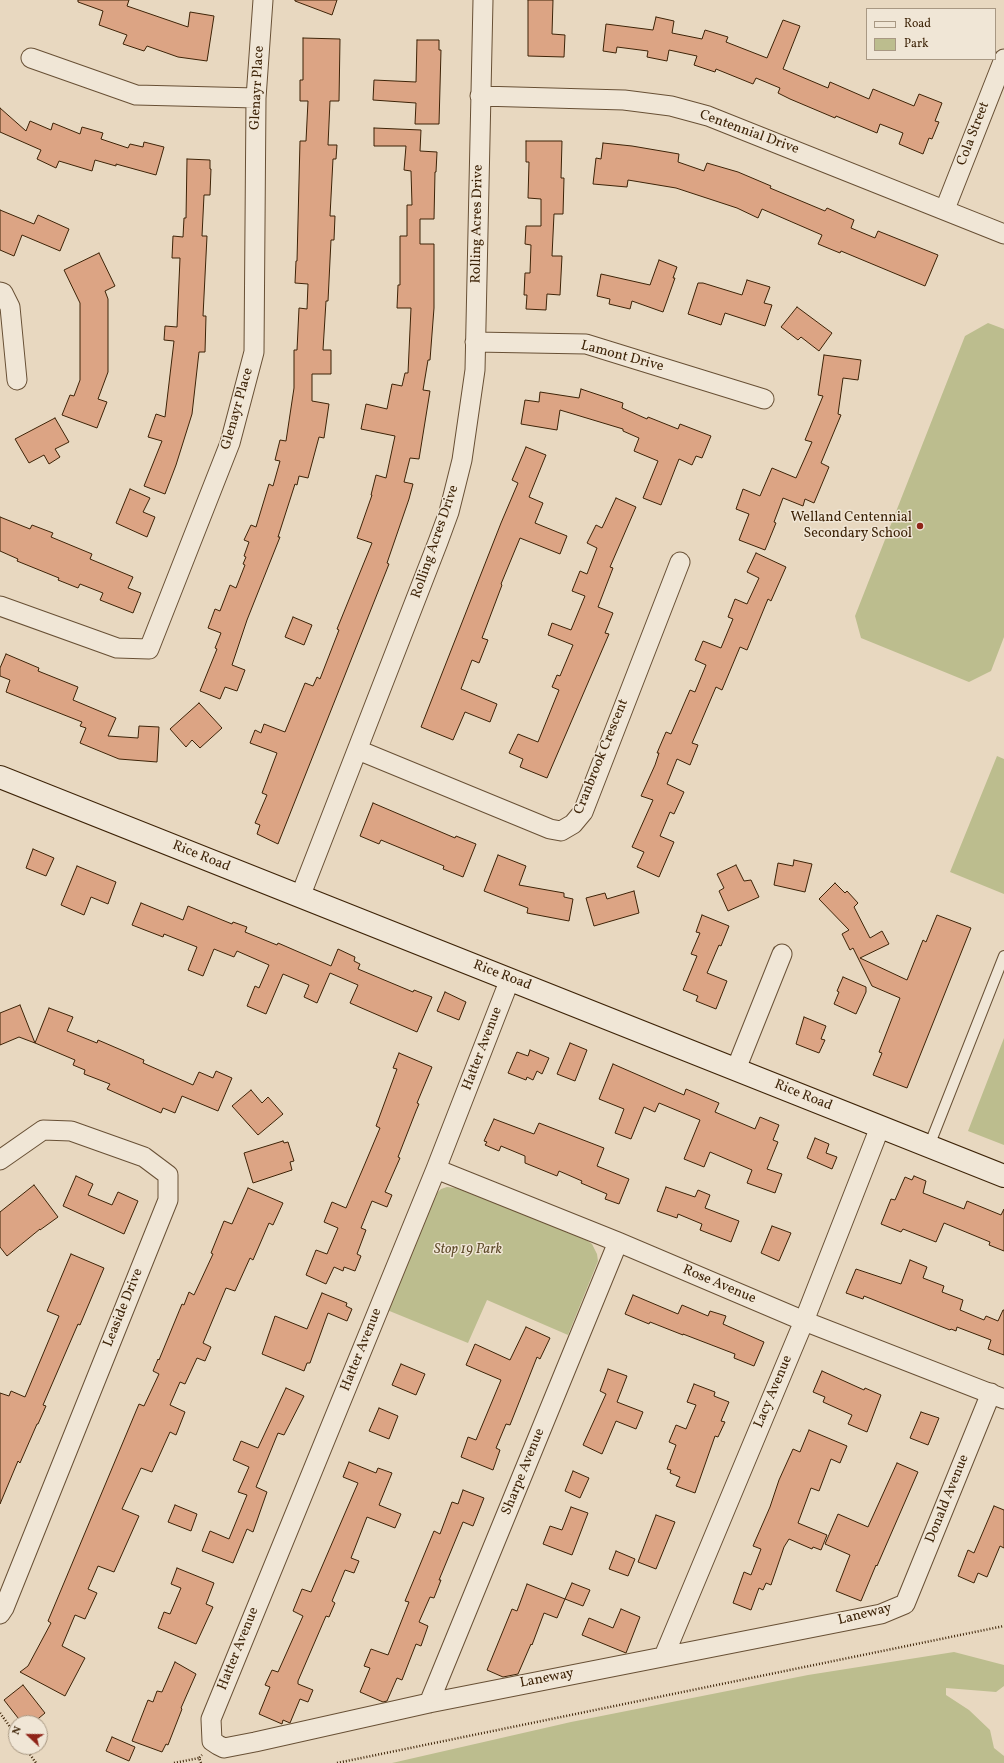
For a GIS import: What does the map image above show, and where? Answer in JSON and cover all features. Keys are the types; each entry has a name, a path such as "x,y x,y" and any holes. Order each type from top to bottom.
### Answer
{"main road":[{"name":"Rice Road","path":"0,777 1004,1176"}],"street":[{"name":"Glenayr Place","path":"0,606 117,648 149,648 230,443 254,352 256,98 263,0"},
{"name":"Rolling Acres Drive","path":"300,897 449,512 466,442 474,370 483,0"},
{"path":"31,58 136,95 256,98"},
{"name":"Cola Street","path":"945,209 1004,59"},
{"name":"Centennial Drive","path":"480,96 624,100 671,106 708,116 742,128 1004,234"},
{"path":"0,292 3,293 10,307 17,380"},
{"name":"Lamont Drive","path":"475,342 586,344 764,399"},
{"name":"Cranbrook Crescent","path":"358,750 550,829 561,831 573,824 583,812 680,562"},
{"path":"736,1069 782,954"},
{"name":"Hatter Avenue","path":"211,1719 436,1169 510,979"},
{"name":"Lacy Avenue","path":"664,1656 804,1321 880,1127"},
{"name":"Leaside Drive","path":"0,1160 43,1130 71,1131 144,1157 168,1175 168,1200 4,1608 0,1614"},
{"name":"Rose Avenue","path":"436,1169 618,1242 804,1321 997,1396"},
{"name":"Sharpe Avenue","path":"429,1702 618,1242"},
{"name":"Donald Avenue","path":"905,1604 997,1396"},
{"name":"Laneway","path":"211,1719 212,1741 224,1748 429,1702 881,1614 905,1604"}],"lane":[{"path":"929,1146 1004,956"}],"path":[{"path":"338,1763 1004,1626"},
{"path":"0,1713 8,1724"},
{"path":"174,1763 199,1758"}],"green space":[{"path":"988,323 1004,329 1004,637 991,671 969,682 861,638 855,616 965,336"},
{"path":"997,756 1004,759 1004,894 950,872"},
{"path":"1004,1038 1004,1145 968,1131"},
{"name":"Stop 19 Park","path":"447,1187 456,1188 585,1239 592,1244 597,1254 598,1261 568,1335 487,1300 468,1343 387,1310 433,1197 441,1189"},
{"path":"954,1652 1004,1665 1004,1686 996,1692 946,1688 946,1695 969,1710 990,1730 994,1748 1004,1756 1004,1763 392,1763 571,1722 808,1675"}],"building":[{"path":"78,0 129,0 127,6 188,27 190,12 214,16 207,61 178,57 147,46 144,51 123,44 127,35 99,25 103,11 78,2"},
{"path":"295,0 337,0 332,15"},
{"path":"528,0 553,0 552,34 565,35 564,57 528,56"},
{"path":"656,17 674,21 672,33 702,39 705,30 728,37 726,42 767,58 783,20 800,26 783,69 828,88 830,82 869,99 873,89 914,106 919,94 942,103 935,121 939,122 932,139 929,138 923,154 899,144 903,133 880,124 877,133 836,116 835,118 778,93 780,88 756,78 753,84 716,69 715,72 694,65 697,56 669,50 667,61 647,57 648,51 617,47 616,53 603,51 606,24 653,30"},
{"path":"303,38 340,39 339,101 330,101 328,145 337,145 336,159 333,159 330,216 335,216 334,240 331,240 328,301 326,301 323,350 331,350 331,374 312,374 312,401 329,404 324,438 319,437 308,478 299,476 297,485 295,484 278,537 280,537 247,620 232,665 245,670 237,691 225,687 220,699 200,691 217,649 215,648 221,633 208,628 215,609 220,611 230,585 236,588 245,565 243,564 246,557 244,556 249,542 244,540 251,525 256,527 269,484 273,486 280,461 275,460 280,440 286,441 294,388 294,350 297,350 299,308 307,309 308,284 295,283 297,261 300,141 306,141 308,101 300,101 300,80 303,80"},
{"path":"417,40 439,40 439,50 441,50 439,124 415,124 416,103 373,100 374,80 416,82"},
{"path":"0,108 26,131 30,121 51,130 53,123 80,134 82,127 103,133 101,139 128,148 130,144 143,147 144,142 164,147 156,175 95,160 92,171 59,161 56,168 37,159 41,150 0,132"},
{"path":"374,128 421,130 420,151 437,152 434,219 420,219 420,244 434,244 434,308 430,360 428,360 423,390 430,391 419,459 410,458 404,482 413,484 387,563 389,564 278,844 257,834 260,825 255,823 267,795 262,793 277,753 250,743 255,730 261,733 264,724 285,732 305,683 313,686 317,677 320,679 339,630 337,629 372,543 357,538 372,495 376,475 386,478 395,436 361,429 366,404 387,409 392,384 402,386 405,373 408,373 411,308 397,308 398,285 400,285 400,236 407,236 407,205 412,205 411,171 404,170 406,146 374,146"},
{"path":"526,141 562,141 561,178 564,178 563,214 554,214 552,256 562,256 560,295 547,294 546,310 526,309 527,295 524,295 525,273 530,273 531,245 525,244 526,226 541,226 541,199 528,198 529,162 526,162"},
{"path":"603,143 679,154 678,162 704,171 707,163 738,172 771,186 770,188 825,211 827,208 854,220 851,228 875,238 878,231 938,255 925,286 841,251 840,253 818,244 822,235 762,209 758,218 737,208 676,188 628,180 627,187 593,184 596,158 601,159"},
{"path":"187,159 210,160 211,169 210,195 204,195 202,236 207,236 203,316 206,316 205,352 199,352 192,414 165,494 144,486 162,441 148,437 156,414 165,417 174,341 164,340 165,326 177,327 180,258 172,258 173,236 183,237 184,218 186,218"},
{"path":"0,210 34,224 38,215 69,229 60,251 22,235 14,256 0,250"},
{"path":"99,253 115,286 105,291 108,299 108,372 98,399 107,402 97,428 62,415 70,395 74,396 80,380 80,303 64,270"},
{"path":"659,260 677,267 673,278 675,278 663,312 632,301 630,309 609,304 610,299 597,296 601,274 650,285"},
{"path":"747,280 770,287 764,303 772,305 765,326 725,313 721,325 688,314 698,283 703,283 742,295"},
{"path":"797,307 832,333 819,351 801,337 798,340 781,327"},
{"path":"824,355 861,360 858,380 843,378 838,414 841,415 821,463 829,467 814,503 805,499 803,506 783,498 774,522 776,523 765,550 739,540 749,514 736,509 743,489 760,496 772,468 796,478 812,442 805,440 823,396 818,395"},
{"path":"581,389 623,403 622,408 647,419 648,417 678,429 680,424 711,436 702,458 696,456 692,465 679,459 661,505 643,498 658,461 634,451 639,438 623,431 623,429 560,410 557,430 521,424 525,400 539,402 540,392 579,398"},
{"path":"55,418 69,442 55,449 60,457 49,464 44,455 29,463 15,439"},
{"path":"526,447 546,455 529,497 543,503 535,523 567,536 560,554 520,538 501,584 502,585 482,638 488,640 479,663 472,660 461,689 497,704 490,722 465,712 453,740 421,727 518,483 512,480"},
{"path":"130,489 150,498 143,512 155,517 147,537 116,523"},
{"path":"616,498 636,507 610,567 613,568 598,607 613,613 605,633 609,634 547,778 520,767 523,759 509,753 518,734 538,742 559,690 552,687 557,675 560,676 573,645 548,635 552,623 571,630 585,596 572,591 580,571 587,574 597,548 587,543 596,525 602,528"},
{"path":"0,517 30,529 32,525 53,533 51,537 92,554 90,559 133,577 128,588 141,593 133,613 100,600 103,593 80,584 78,588 58,580 59,578 17,561 18,559 0,551"},
{"path":"756,553 786,567 771,601 768,599 747,650 740,647 722,690 716,687 692,743 698,745 690,765 677,759 667,784 684,792 674,814 670,812 660,836 674,842 659,877 637,867 644,852 632,847 653,800 641,796 655,765 659,753 657,753 666,732 671,734 690,690 695,692 706,665 695,660 703,641 721,648 733,619 728,617 735,599 747,604 759,578 747,572"},
{"path":"293,617 312,625 304,645 285,637"},
{"path":"6,654 39,668 38,671 78,687 73,700 116,718 108,736 138,738 139,726 159,727 157,762 119,759 80,743 86,728 80,726 82,722 6,692 10,680 0,676 0,668"},
{"path":"199,703 222,728 200,748 192,740 186,747 170,729"},
{"path":"373,803 455,838 456,836 476,844 463,877 443,869 444,866 381,840 379,844 360,836"},
{"path":"33,849 54,858 46,876 26,868"},
{"path":"498,855 526,866 519,885 564,893 564,897 573,899 569,921 527,913 528,908 484,891"},
{"path":"794,860 812,864 805,892 774,885 778,863 793,866"},
{"path":"736,865 744,881 751,880 759,897 728,911 719,891 724,888 717,874"},
{"path":"77,866 116,882 108,904 91,897 84,915 61,905"},
{"path":"835,883 845,893 847,891 858,903 854,907 870,938 882,931 889,944 860,958 907,980 923,940 926,942 937,915 971,928 907,1088 873,1075 882,1053 879,1052 900,998 872,986 853,948 850,950 842,934 849,930 819,899"},
{"path":"634,891 639,913 594,926 586,898 605,893 607,899"},
{"path":"141,903 183,920 188,906 232,924 233,922 247,927 245,932 277,945 278,943 331,966 338,949 355,957 354,961 360,964 358,969 413,992 414,990 432,997 417,1032 350,1003 358,985 330,973 317,1003 304,997 309,985 283,974 266,1014 247,1006 255,986 259,988 269,965 237,951 234,957 214,949 203,976 188,970 197,947 164,934 163,937 132,925"},
{"path":"702,915 729,926 721,946 719,945 707,973 727,981 716,1009 696,1001 698,996 683,990 697,956 691,954 700,933 696,932"},
{"path":"843,977 866,987 866,992 856,1014 834,1004 839,992 837,991"},
{"path":"445,992 466,1002 459,1020 437,1011"},
{"path":"20,1005 35,1043 19,1037 0,1045 0,1013"},
{"path":"49,1008 73,1017 67,1031 97,1043 98,1040 119,1049 144,1060 143,1063 193,1085 199,1072 213,1078 216,1071 232,1078 218,1111 182,1096 175,1113 163,1108 161,1113 107,1089 110,1084 84,1074 85,1070 73,1065 75,1060 35,1043"},
{"path":"804,1017 826,1026 821,1039 825,1040 819,1053 796,1044"},
{"path":"570,1043 587,1050 575,1081 557,1074"},
{"path":"530,1050 549,1058 542,1074 537,1071 533,1080 527,1077 526,1080 508,1073 517,1052 528,1056"},
{"path":"399,1053 432,1067 417,1103 419,1104 398,1157 400,1158 385,1192 392,1195 387,1207 372,1201 361,1228 366,1230 357,1254 361,1256 355,1271 344,1267 343,1271 334,1267 326,1284 306,1275 316,1250 327,1254 338,1228 324,1222 332,1202 346,1208 380,1128 376,1126 397,1069 393,1068"},
{"path":"613,1064 684,1095 686,1089 719,1103 715,1112 755,1129 760,1117 779,1125 773,1140 778,1142 767,1169 782,1174 775,1193 747,1183 752,1170 710,1152 704,1167 684,1159 700,1120 659,1103 655,1112 644,1107 631,1139 615,1133 624,1109 599,1099"},
{"path":"251,1090 262,1103 268,1097 283,1114 258,1135 232,1106"},
{"path":"494,1119 534,1134 539,1123 604,1148 597,1166 629,1179 619,1204 605,1199 607,1194 581,1183 582,1181 559,1171 557,1176 525,1163 525,1156 501,1146 499,1151 485,1145 487,1142 484,1141"},
{"path":"815,1138 829,1144 826,1153 837,1157 832,1169 807,1158"},
{"path":"283,1141 284,1143 288,1142 294,1161 290,1162 292,1170 253,1183 244,1153"},
{"path":"76,1176 93,1184 88,1195 112,1205 118,1192 138,1201 124,1234 63,1206"},
{"path":"914,1176 926,1181 923,1193 964,1209 967,1201 1001,1215 1004,1209 1004,1251 989,1245 990,1242 944,1223 936,1242 903,1229 901,1232 881,1224 891,1199 895,1200 905,1177 912,1180"},
{"path":"34,1185 58,1217 40,1229 7,1256 0,1247 0,1212"},
{"path":"666,1187 695,1197 698,1190 710,1195 705,1208 739,1221 731,1242 700,1230 702,1224 678,1214 677,1218 657,1211"},
{"path":"248,1188 283,1203 273,1225 269,1223 253,1260 250,1258 235,1291 226,1288 203,1343 211,1347 205,1361 197,1358 185,1384 180,1382 170,1405 185,1412 176,1435 170,1432 152,1472 141,1468 122,1509 139,1516 114,1572 98,1566 88,1589 97,1593 85,1619 75,1615 62,1646 85,1658 65,1696 20,1672 28,1666 51,1623 48,1621 139,1404 144,1406 159,1374 153,1371 182,1304 184,1305 189,1292 194,1295 213,1254 211,1253 224,1221 232,1224"},
{"path":"772,1226 791,1233 779,1261 761,1253"},
{"path":"71,1254 104,1268 80,1325 78,1324 43,1405 46,1406 20,1463 18,1461 0,1504 0,1393 9,1396 11,1391 25,1397 59,1316 47,1311"},
{"path":"910,1260 927,1267 923,1278 944,1286 942,1292 963,1300 960,1310 984,1320 986,1316 998,1321 1004,1310 1004,1355 988,1349 991,1340 957,1327 956,1331 950,1330 864,1296 863,1299 846,1293 856,1269 901,1284"},
{"path":"322,1293 347,1303 346,1306 352,1309 347,1321 328,1313 310,1363 307,1363 304,1371 262,1354 275,1316 307,1329"},
{"path":"633,1295 678,1314 682,1305 708,1316 710,1311 726,1316 723,1324 764,1342 754,1366 734,1358 735,1354 625,1314"},
{"path":"526,1327 550,1338 540,1359 537,1357 510,1425 506,1424 496,1448 500,1450 493,1470 461,1457 468,1437 476,1440 501,1380 466,1365 475,1344 510,1360"},
{"path":"401,1364 425,1374 416,1395 392,1385"},
{"path":"608,1369 627,1376 617,1402 643,1412 636,1429 616,1421 602,1454 583,1445 606,1394 600,1391"},
{"path":"822,1371 864,1390 865,1388 881,1395 867,1432 848,1424 852,1415 823,1402 825,1397 813,1392"},
{"path":"694,1384 715,1392 714,1396 729,1402 721,1421 725,1422 718,1437 715,1436 695,1493 676,1486 680,1477 670,1473 671,1470 667,1469 676,1445 669,1442 676,1425 686,1429 696,1405 687,1402"},
{"path":"286,1388 304,1396 284,1435 278,1433 256,1487 267,1492 253,1532 247,1529 233,1563 202,1551 210,1531 229,1539 247,1495 238,1492 249,1467 233,1460 241,1441 258,1448"},
{"path":"379,1408 398,1416 389,1439 369,1431"},
{"path":"921,1412 939,1418 928,1445 910,1438"},
{"path":"809,1430 847,1446 840,1463 831,1459 819,1491 811,1488 798,1523 827,1535 821,1550 813,1547 812,1549 789,1539 784,1547 771,1585 766,1583 763,1590 759,1588 751,1610 733,1603 744,1572 751,1575 761,1549 753,1546 770,1507 779,1480 793,1449 800,1452"},
{"path":"349,1462 376,1473 378,1468 392,1473 379,1505 401,1514 395,1528 367,1517 351,1558 359,1561 354,1573 345,1570 332,1601 335,1603 329,1617 326,1616 298,1681 298,1684 313,1690 308,1702 300,1699 290,1723 283,1720 282,1724 259,1714 270,1687 265,1685 272,1670 278,1672 303,1616 293,1611 302,1589 311,1592 358,1483 343,1477"},
{"path":"897,1463 918,1472 861,1601 836,1591 850,1555 825,1544 838,1514 868,1527"},
{"path":"573,1471 589,1478 580,1498 565,1491"},
{"path":"463,1490 484,1498 473,1526 463,1522 439,1580 441,1580 434,1598 430,1597 419,1622 428,1626 421,1646 416,1644 402,1680 397,1678 387,1701 383,1702 360,1692 370,1668 364,1666 371,1649 388,1655 409,1602 405,1601 434,1531 440,1534 452,1502 458,1504"},
{"path":"175,1505 197,1514 191,1531 168,1522"},
{"path":"994,1506 1004,1510 1004,1548 1000,1546 987,1577 978,1573 974,1583 958,1576 968,1550 974,1553"},
{"path":"571,1507 588,1513 572,1555 543,1544 550,1526 562,1530"},
{"path":"656,1515 675,1522 656,1569 638,1562"},
{"path":"616,1551 635,1559 628,1576 609,1569"},
{"path":"177,1568 214,1583 206,1604 213,1607 196,1644 158,1628 164,1612 170,1614 181,1588 171,1584"},
{"path":"572,1583 590,1590 583,1606 565,1599"},
{"path":"527,1584 565,1599 557,1618 544,1613 532,1645 531,1644 518,1674 503,1677 487,1670 512,1609 517,1611"},
{"path":"621,1609 640,1617 626,1653 582,1635 589,1618 613,1628"},
{"path":"175,1662 196,1674 181,1708 182,1709 168,1745 166,1744 162,1752 132,1741 148,1700 153,1702 157,1691 162,1692"},
{"path":"23,1685 45,1713 43,1715 16,1715 4,1700"},
{"path":"112,1737 135,1747 129,1761 106,1751"}],"place":[{"name":"Welland Centennial Secondary School","path":"920,526"}]}
